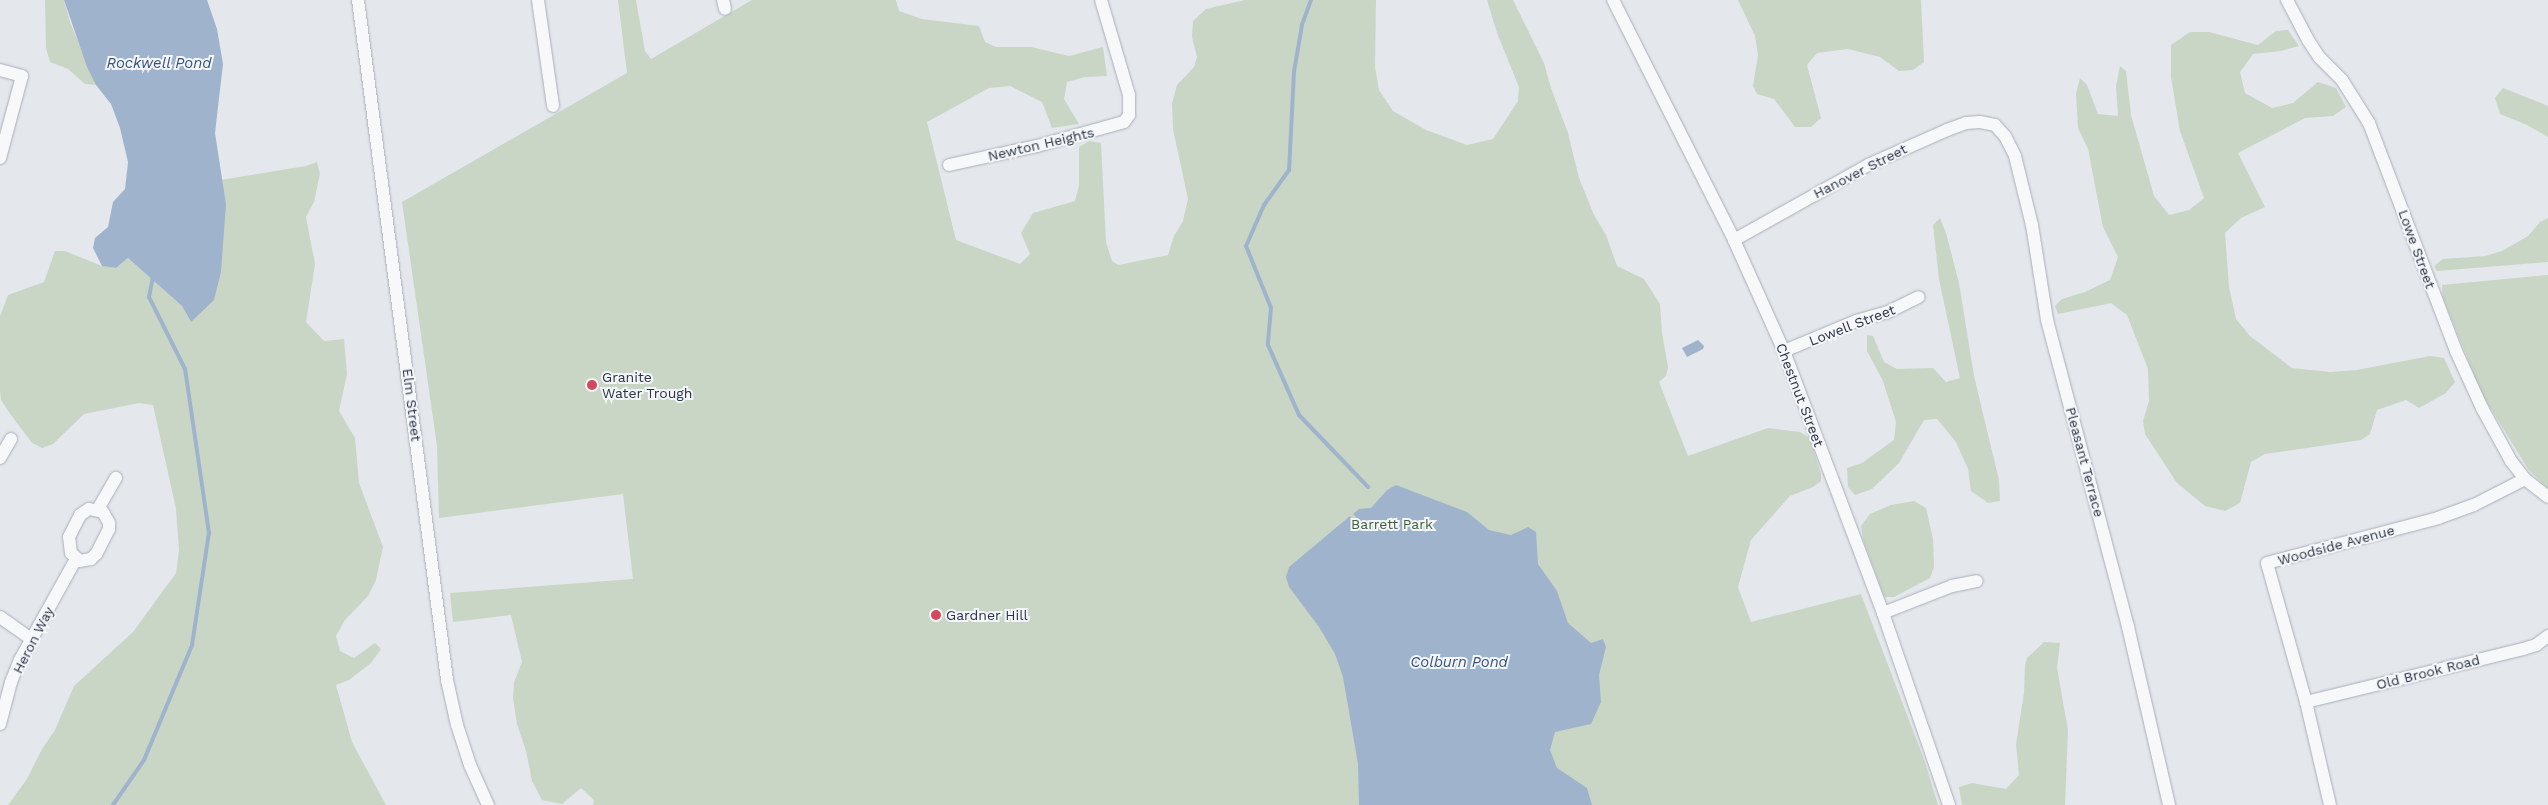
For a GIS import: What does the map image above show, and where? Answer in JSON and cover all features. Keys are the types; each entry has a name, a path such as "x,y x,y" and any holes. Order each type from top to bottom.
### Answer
{"street":[{"name":"Elm Street","path":"358,0 447,680 457,725 470,765 488,805"},
{"path":"538,0 554,106"},
{"name":"Newton Heights","path":"950,165 1115,126 1124,122 1128,116 1129,95 1101,0"},
{"name":"Chestnut Street","path":"1613,0 1734,240 1784,351 1883,613 1949,805"},
{"name":"Lowe Street","path":"2287,0 2308,40 2320,57 2342,80 2369,123 2456,351 2499,439 2512,462 2525,479 2548,497"},
{"path":"0,70 22,76 0,158"},
{"name":"Hanover Street","path":"1734,240 1859,169 1914,143 1966,123 1980,122 1993,125"},
{"name":"Pleasant Terrace","path":"1993,125 2005,136 2015,156 2032,225 2047,320 2126,618 2169,805"},
{"name":"Lowell Street","path":"1784,351 1856,321 1888,312 1919,297"},
{"path":"0,458 10,439"},
{"path":"98,509 116,478"},
{"name":"Woodside Avenue","path":"2330,805 2306,702 2267,563 2438,518 2474,505 2525,479"},
{"path":"98,509 106,516 109,523 108,535 91,559 86,561 76,559 69,548 69,537 85,510 98,509"},
{"name":"Heron Way","path":"0,724 11,682 31,639 76,559"},
{"path":"1883,613 1952,586 1977,582"},
{"path":"0,617 31,639"},
{"name":"Old Brook Road","path":"2306,702 2523,649 2536,645 2548,636"}],"green space":[{"path":"45,0 64,0 70,22 96,85 85,84 68,69 50,62 46,48"},
{"name":"Barrett Park","path":"618,0 636,0 645,51 651,59 752,0 896,0 899,11 922,19 979,26 985,42 996,47 1031,47 1069,56 1103,47 1107,76 1085,77 1067,82 1064,99 1079,124 1052,128 1042,102 1010,86 989,88 927,122 956,240 1020,264 1030,254 1021,233 1033,213 1075,201 1079,185 1079,147 1089,141 1101,143 1106,242 1112,261 1118,265 1168,255 1174,236 1183,221 1188,199 1173,129 1172,104 1177,85 1194,67 1197,57 1192,37 1193,21 1206,9 1245,0 1376,0 1375,67 1379,90 1393,111 1426,130 1467,145 1493,139 1518,101 1519,87 1497,33 1487,0 1513,0 1544,63 1568,133 1579,178 1594,215 1606,235 1617,266 1644,279 1660,304 1662,333 1668,367 1666,376 1659,382 1688,456 1768,428 1800,432 1810,438 1821,474 1821,481 1813,487 1790,496 1751,540 1738,587 1751,622 1861,594 1925,762 1938,805 593,805 594,800 581,788 562,804 542,800 532,781 526,751 517,724 513,698 514,682 522,662 511,615 453,622 450,593 633,579 623,494 439,518 437,446 402,202 627,73"},
{"path":"1738,0 1921,0 1924,62 1913,70 1899,71 1880,57 1848,49 1817,53 1807,65 1821,118 1811,127 1795,127 1774,99 1757,94 1753,86 1758,55 1755,36"},
{"path":"2288,30 2299,46 2281,51 2253,54 2240,72 2245,93 2272,108 2293,103 2318,82 2336,88 2346,107 2333,116 2305,118 2238,153 2265,207 2241,218 2225,233 2229,287 2236,319 2250,336 2292,368 2330,372 2357,370 2430,356 2444,358 2455,382 2446,393 2419,408 2406,400 2377,410 2370,434 2361,440 2265,454 2251,462 2240,503 2225,511 2205,506 2177,483 2145,434 2143,421 2149,401 2148,369 2127,315 2111,303 2058,314 2055,306 2062,299 2085,292 2110,280 2118,257 2103,227 2088,149 2078,128 2076,94 2080,78 2087,85 2098,114 2118,116 2116,86 2120,66 2126,71 2131,115 2154,196 2169,215 2189,210 2204,198 2180,131 2171,77 2171,45 2190,32 2209,32 2258,45 2276,31"},
{"path":"2503,88 2548,106 2548,137 2527,125 2500,114 2495,98"},
{"path":"317,162 320,174 314,202 306,217 315,264 306,322 324,341 344,339 347,374 339,411 355,438 359,483 383,547 376,580 368,596 345,620 336,636 340,651 354,658 375,643 381,649 371,663 349,680 336,685 352,742 386,805 8,805 27,779 42,749 55,730 74,686 133,632 176,573 179,550 176,509 153,405 139,403 84,414 53,444 42,448 32,443 11,415 1,400 0,390 0,316 8,295 44,282 55,251 65,251 102,266 116,268 128,258 182,306 191,322 226,204 221,180 306,166"},
{"path":"1940,218 1946,233 1959,283 1974,376 1999,480 2000,501 1988,503 1971,491 1968,469 1956,442 1937,419 1924,420 1899,463 1872,489 1855,495 1848,487 1847,468 1862,463 1894,440 1896,422 1883,381 1867,351 1867,335 1873,336 1884,362 1897,369 1933,368 1946,382 1960,378 1939,279 1933,225"},
{"path":"2548,218 2548,262 2437,271 2434,266 2443,259 2485,256 2502,251 2528,236 2540,222"},
{"path":"2548,275 2548,489 2528,469 2482,394 2443,298 2442,285"},
{"path":"1914,501 1926,508 1933,539 1934,567 1930,578 1894,597 1884,597 1863,539 1861,526 1870,514 1891,505"},
{"path":"2044,642 2060,643 2057,668 2068,730 2065,805 1962,805 1959,787 1972,783 2006,789 2019,775 2016,744 2024,693 2025,665 2027,658"}],"water":[{"name":"Rockwell Pond","path":"64,0 207,0 217,29 223,64 215,133 226,204 221,272 214,300 191,322 182,306 128,258 116,268 102,266 93,248 95,238 108,227 113,202 125,189 128,162 120,128 111,104 96,85 87,67"},
{"path":"1698,340 1704,346 1703,349 1687,357 1682,348"},
{"name":"Colburn Pond","path":"1396,485 1467,512 1489,530 1511,535 1528,527 1536,532 1538,564 1557,591 1568,623 1591,643 1603,639 1606,647 1599,675 1601,702 1591,724 1555,732 1550,750 1557,768 1587,788 1592,805 1359,805 1358,764 1343,677 1335,654 1319,627 1289,587 1286,577 1289,567 1350,516 1360,531 1367,525 1365,523 1363,525 1353,514 1359,509 1371,508 1387,490"}],"waterway":[{"path":"1311,0 1302,25 1294,72 1289,170 1264,205 1246,246 1271,308 1268,345 1299,415 1368,487"},
{"path":"113,805 144,760 192,645 209,533 185,369 149,297 153,276"}],"place":[{"name":"Granite Water Trough","path":"592,385"},
{"name":"Gardner Hill","path":"936,615"}]}
